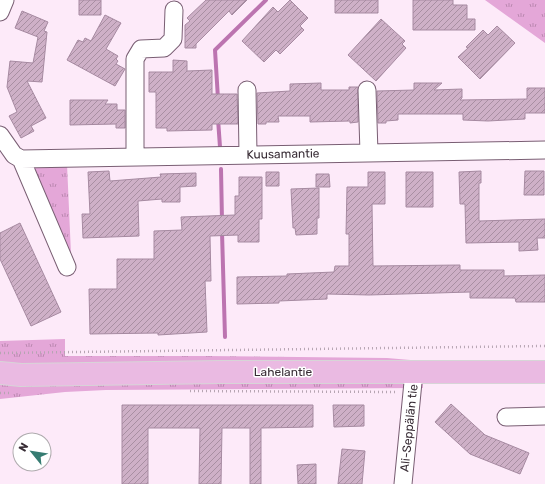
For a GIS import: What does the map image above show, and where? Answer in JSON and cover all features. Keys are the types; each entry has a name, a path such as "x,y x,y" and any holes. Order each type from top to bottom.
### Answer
{"main road":[{"name":"Lahelantie","path":"9,380 221,372 413,382 545,372"}],"street":[{"path":"0,12 5,0"},
{"path":"135,156 135,59 141,49 164,48 174,40 174,10"},
{"path":"247,90 248,155"},
{"path":"368,90 369,153"},
{"path":"0,135 14,155 20,159 67,267"},
{"name":"Kuusamantie","path":"20,159 545,150"},
{"name":"Ali-Seppälän tie","path":"403,484 413,382"},
{"path":"506,417 545,416"}],"path":[{"path":"0,353 545,346"},
{"path":"0,393 9,380"},
{"path":"189,391 413,382"}],"green space":[{"path":"485,0 545,0 545,43"},
{"path":"67,164 71,254 39,192 29,165"},
{"path":"65,339 65,356 387,358 422,361 423,388 106,390 65,392 0,399 0,341"}],"building":[{"path":"79,0 101,0 101,15 79,15"},
{"path":"206,0 247,0 232,15 229,11 196,44 196,48 185,48 185,25 190,21 187,18"},
{"path":"290,0 308,18 300,26 304,30 280,54 276,50 264,62 242,41 273,7 278,12"},
{"path":"335,0 378,0 378,13 335,13"},
{"path":"413,0 453,0 453,5 467,5 467,19 475,19 475,30 413,30"},
{"path":"22,11 48,22 44,31 47,32 42,82 27,81 46,118 31,126 34,131 21,138 9,116 17,112 7,87 10,61 33,63 38,37 15,28"},
{"path":"105,15 121,23 106,49 118,56 116,59 118,61 116,64 125,69 115,86 67,60 78,40 83,42 85,38 91,41"},
{"path":"381,19 405,41 402,44 406,48 376,81 348,55"},
{"path":"497,26 515,43 480,79 458,57 468,48 466,47 483,30 488,35"},
{"path":"173,60 187,61 187,71 212,70 212,94 237,94 238,124 212,124 212,130 167,131 167,128 156,128 156,92 149,92 149,72 173,72"},
{"path":"321,83 321,90 349,90 349,87 358,87 358,122 310,122 310,116 278,116 279,122 266,122 266,124 258,124 257,93 290,91 290,84"},
{"path":"414,83 442,83 434,90 462,89 462,98 460,100 527,99 527,88 545,88 545,113 525,113 525,119 488,121 463,120 463,114 398,114 398,120 378,123 377,91 414,90"},
{"path":"70,100 108,100 105,104 117,104 117,110 125,110 125,128 116,128 116,124 70,125"},
{"path":"109,171 110,181 161,177 160,174 196,173 196,186 180,187 180,202 162,202 162,199 138,201 139,236 83,238 82,214 90,214 88,172"},
{"path":"481,171 481,183 479,183 479,221 545,219 545,238 537,238 538,250 519,251 519,242 466,243 465,204 460,204 459,172"},
{"path":"525,171 544,171 544,195 524,195"},
{"path":"266,172 279,172 279,186 266,186"},
{"path":"368,172 385,172 385,204 372,204 373,266 460,265 460,270 504,270 504,276 545,275 545,302 516,302 515,298 470,298 470,292 369,295 327,294 327,299 279,301 279,303 237,304 237,277 287,276 287,274 334,272 335,266 349,266 349,234 346,234 347,187 368,187"},
{"path":"406,172 433,172 433,207 406,207"},
{"path":"316,174 329,174 330,187 316,187"},
{"path":"239,177 262,177 262,219 259,219 259,242 238,242 238,235 210,236 211,281 205,281 207,332 158,335 158,333 90,334 89,289 117,289 117,259 154,259 154,231 182,230 181,217 235,215 235,196 239,196"},
{"path":"319,188 319,218 317,218 317,234 296,235 295,228 293,228 291,189"},
{"path":"20,223 61,312 31,326 0,259 0,233"},
{"path":"451,404 485,435 529,453 520,474 470,454 435,422"},
{"path":"122,405 313,405 313,427 261,428 261,484 250,484 250,428 222,428 221,484 199,484 200,428 148,428 148,484 122,484"},
{"path":"333,405 364,405 364,426 334,427"},
{"path":"342,449 365,451 362,484 338,484"},
{"path":"316,464 316,484 298,484 297,465"}],"waterway":[{"path":"218,99 215,50 266,0"},
{"path":"218,119 220,147"},
{"path":"221,169 222,221"},
{"path":"222,232 225,337"}]}
